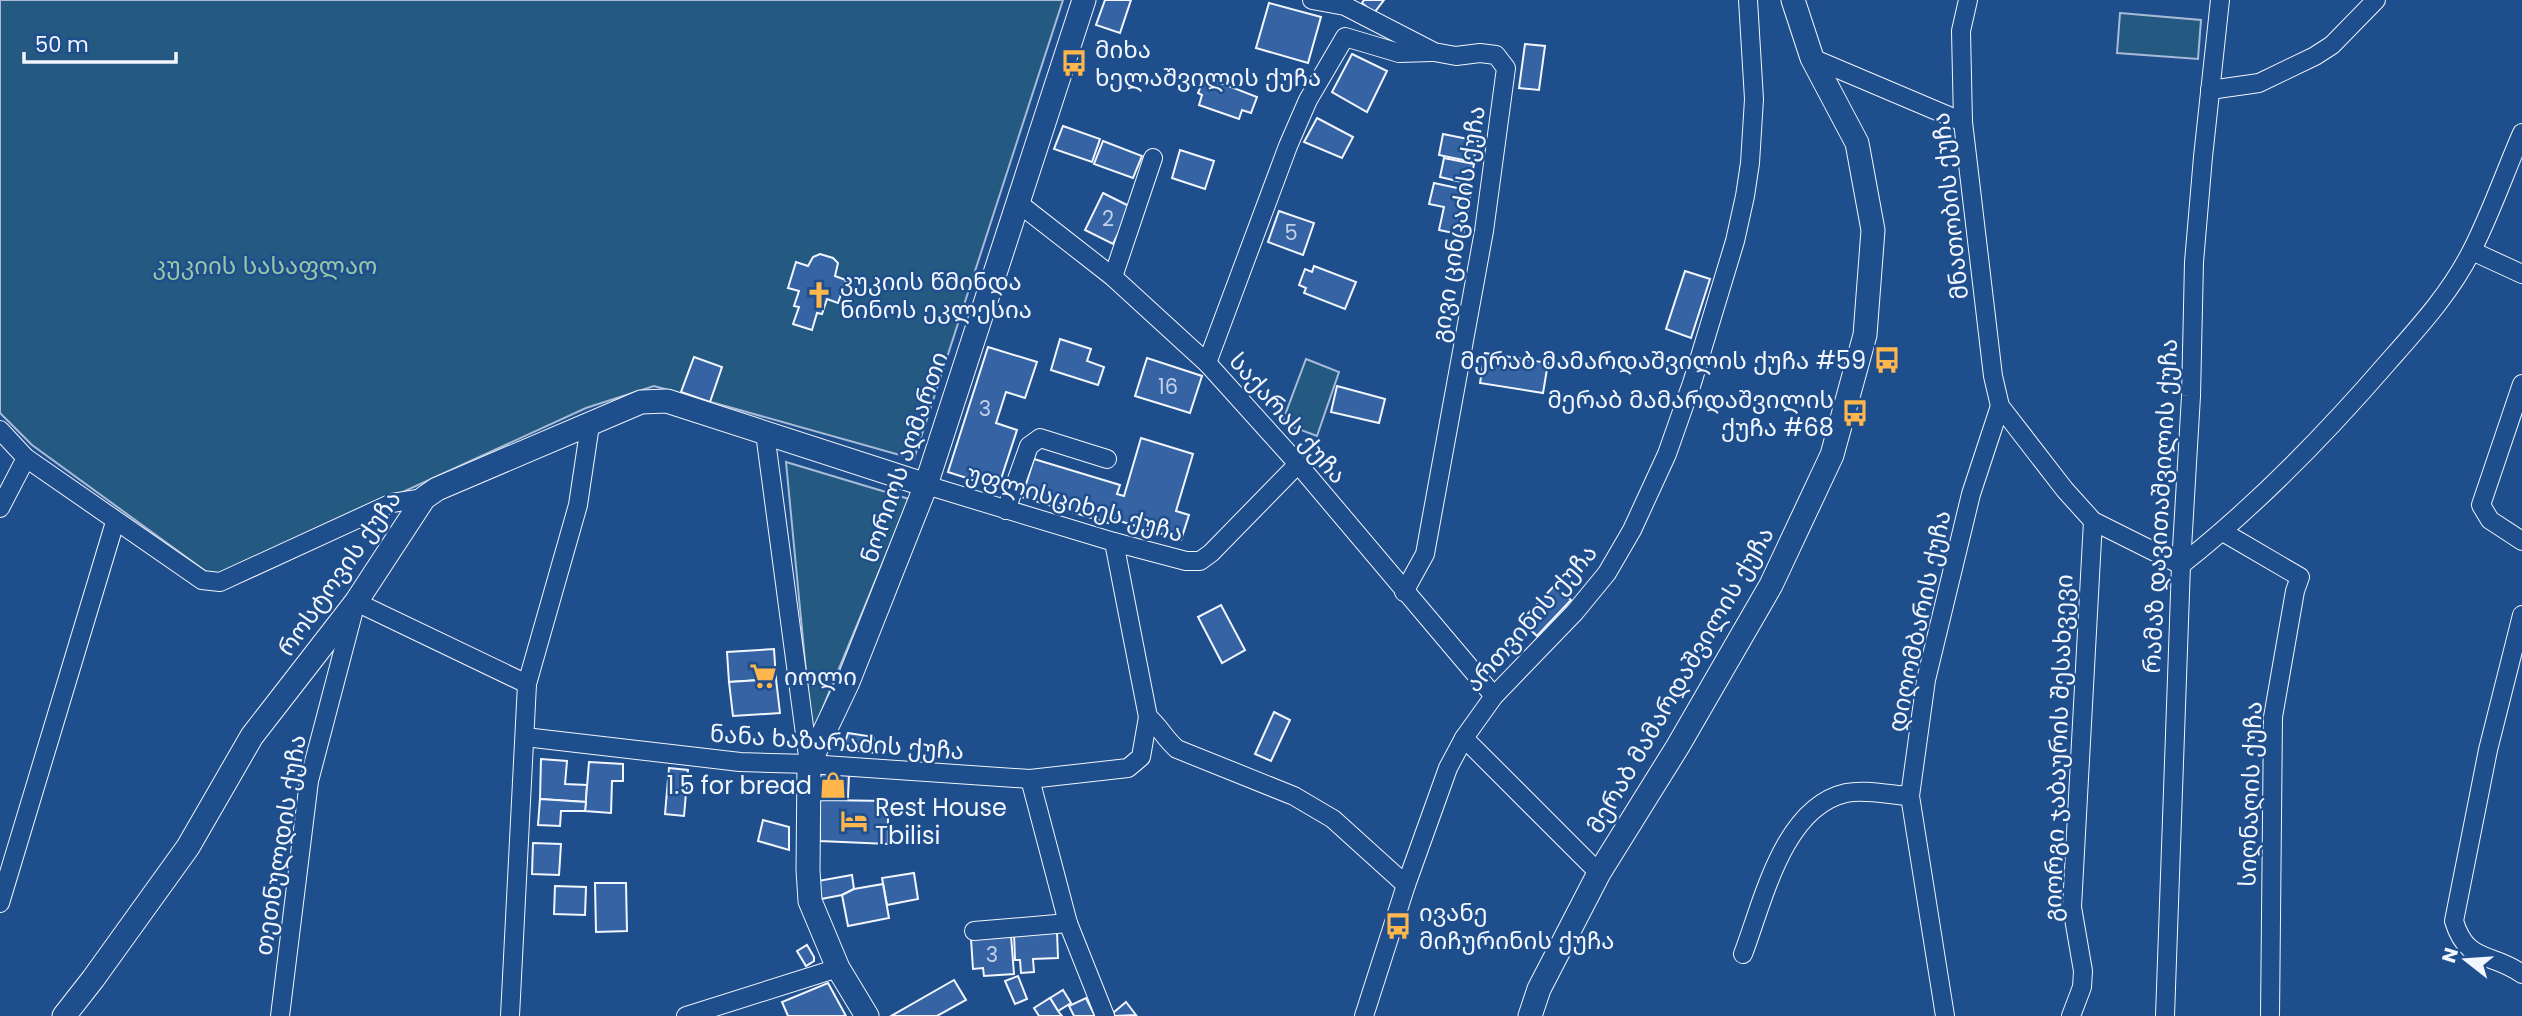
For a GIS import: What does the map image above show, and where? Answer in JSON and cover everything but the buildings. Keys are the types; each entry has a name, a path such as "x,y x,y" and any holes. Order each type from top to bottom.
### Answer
{"street":[{"name":"ნორიოს აღმართი","path":"809,764 848,682 926,485 1084,0"},
{"name":"გივი ცინცაძის ქუჩა","path":"1312,0 1345,6 1434,52 1456,56 1480,53 1496,55 1506,68 1478,268 1425,554 1404,592"},
{"name":"ართვინის ქუჩა","path":"1364,1016 1406,885 1448,768 1464,738 1494,696 1576,612 1607,573 1638,518 1671,442 1735,241 1745,196 1754,99 1748,0"},
{"name":"მერაბ მამარდაშვილის ქუჩა","path":"1530,1016 1539,989 1599,873 1678,746 1771,584 1832,455 1865,335 1873,230 1857,143 1812,58 1793,0"},
{"name":"მნათობის ქუჩა","path":"1968,0 1961,31 1963,122 1993,376 2000,406"},
{"name":"რამაზ დავითაშვილის ქუჩა","path":"2165,1016 2181,565 2192,396 2194,262 2220,0"},
{"path":"2210,90 2259,83 2315,56 2332,46 2376,0"},
{"path":"1207,363 1287,146 1308,100 1345,37 1399,54 1434,52"},
{"path":"1812,58 1963,122"},
{"path":"2000,406 2093,520 2181,565 2223,532 2307,449 2371,383 2439,303 2472,251 2522,133"},
{"path":"1113,276 1153,158"},
{"name":"საქარას ქუჩა","path":"1017,202 1113,276 1207,363 1298,464 1494,696"},
{"path":"2472,251 2522,274"},
{"path":"2522,384 2481,505 2490,520 2522,541"},
{"name":"როსტოვის ქუჩა","path":"64,1016 188,846 252,736 356,602 424,498 437,489 641,402 667,401 926,485"},
{"name":"დიღომბარის ქუჩა","path":"1945,1016 1910,796 1926,680 1971,494 2000,406"},
{"path":"510,1016 527,684 578,505 590,425"},
{"path":"0,430 26,458 202,580 220,582 392,503 424,498"},
{"name":"ნორიოს აღმართი","path":"765,433 809,764 810,901 838,968 867,1016"},
{"path":"1006,510 1028,446 1033,441 1040,438 1107,459"},
{"path":"0,508 26,458"},
{"name":"უფლისციხეს ქუჩა","path":"926,485 1114,542 1186,561 1200,561 1298,464"},
{"name":"გიორგი ჯაბაურის შესახვევი","path":"2071,1016 2082,987 2083,971 2072,907 2093,520"},
{"path":"0,903 115,522"},
{"name":"სიღნაღის ქუჩა","path":"2223,532 2300,577 2295,591 2273,717 2270,1016"},
{"path":"1114,542 1148,717 1161,728 1166,740 1177,748 1294,796 1334,818 1406,885"},
{"path":"356,602 527,684"},
{"name":"თეთნულდის ქუჩა","path":"280,1016 309,781 356,602"},
{"path":"2522,615 2488,750 2454,920 2459,937 2473,951 2522,974"},
{"name":"ნანა ხაზარაძის ქუჩა","path":"525,737 740,762 1030,779 1128,768 1141,757 1148,717"},
{"path":"1464,738 1599,873"},
{"path":"1030,779 1068,923 1105,1016"},
{"path":"1743,954 1785,843 1805,815 1827,798 1849,792 1910,796"},
{"path":"974,931 1068,923"},
{"path":"686,1016 838,968"}],"green space":[{"name":"კუკიის სასაფლაო","path":"0,0 1063,0 914,459 654,386 586,408 215,578 32,445 0,413"},
{"path":"2120,13 2201,20 2198,59 2117,53"},
{"path":"1306,359 1339,372 1317,436 1282,423"},
{"path":"786,462 909,499 812,734"}],"place":[{"name":"მიხა ხელაშვილის ქუჩა","path":"1074,63"},
{"name":"კუკიის წმინდა ნინოს ეკლესია","path":"819,295"},
{"name":"მერაბ მამარდაშვილის ქუჩა #59","path":"1887,360"},
{"name":"მერაბ მამარდაშვილის ქუჩა #68","path":"1855,413"},
{"name":"იოლი","path":"763,676"},
{"name":"1.5 for bread","path":"833,785"},
{"name":"Rest House Tbilisi","path":"854,821"},
{"name":"ივანე მიჩურინის ქუჩა","path":"1398,926"}]}
